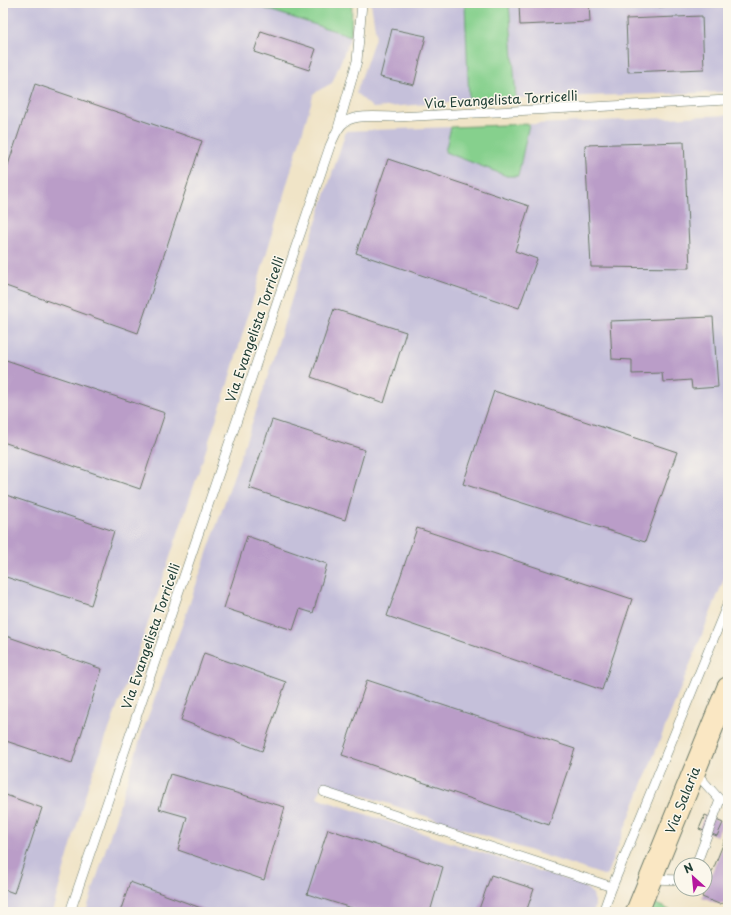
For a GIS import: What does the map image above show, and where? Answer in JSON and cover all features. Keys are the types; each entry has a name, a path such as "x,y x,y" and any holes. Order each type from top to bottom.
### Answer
{"main road":[{"name":"Via Salaria","path":"637,912 728,688"}],"lane":[{"path":"338,129 357,61 362,3"},
{"name":"Via Evangelista Torricelli","path":"70,912 330,146 338,129 344,122 358,117 396,117 728,100"},
{"path":"603,912 728,603"},
{"path":"694,770 720,800 699,857"},
{"path":"324,792 612,887"},
{"path":"650,879 673,880"}],"shaded area":[{"path":"3,3 247,3 351,36 332,83 314,93 226,390 143,638 88,786 52,912 3,912"},
{"path":"371,3 465,3 469,101 373,108 356,93 376,35"},
{"path":"509,3 728,3 728,92 516,98"},
{"path":"728,115 728,569 606,876 323,782 317,798 583,885 593,894 595,904 594,912 86,912 143,730 185,617 263,391 346,131"}],"green space":[{"path":"247,3 352,3 351,36"},
{"path":"465,3 509,3 516,98 469,101"},
{"path":"529,124 518,176 507,176 445,152 451,127"},
{"path":"654,903 674,912 650,912"}],"building":[{"path":"519,3 589,3 590,22 520,25"},
{"path":"659,3 685,3 685,5 659,7"},
{"path":"702,16 704,69 628,72 626,19"},
{"path":"392,29 426,36 414,85 380,77"},
{"path":"261,31 316,49 309,70 254,52"},
{"path":"35,84 202,141 138,333 3,285 3,180"},
{"path":"684,142 690,268 591,267 585,145"},
{"path":"388,159 529,206 515,251 537,259 519,308 356,253"},
{"path":"334,309 406,332 384,403 311,377"},
{"path":"713,317 718,387 692,389 691,380 663,382 662,373 632,374 632,360 612,359 610,321"},
{"path":"3,359 165,413 140,489 3,442"},
{"path":"494,391 677,452 645,542 463,484"},
{"path":"272,420 365,450 345,520 249,488"},
{"path":"3,494 114,531 91,605 3,576"},
{"path":"417,528 632,599 602,690 387,616"},
{"path":"247,536 327,564 313,613 300,609 293,630 224,608"},
{"path":"3,635 102,669 72,763 3,740"},
{"path":"204,653 286,682 262,751 181,720"},
{"path":"367,680 575,749 549,825 342,755"},
{"path":"170,774 285,807 264,880 178,850 187,817 159,809"},
{"path":"3,794 42,808 14,893 3,889"},
{"path":"705,815 723,823 717,836 699,829"},
{"path":"328,829 443,867 430,912 364,912 307,894"},
{"path":"728,832 728,902 719,904 702,897 713,897 713,870"},
{"path":"491,875 534,889 526,912 478,912"},
{"path":"130,882 212,912 120,912"}]}
